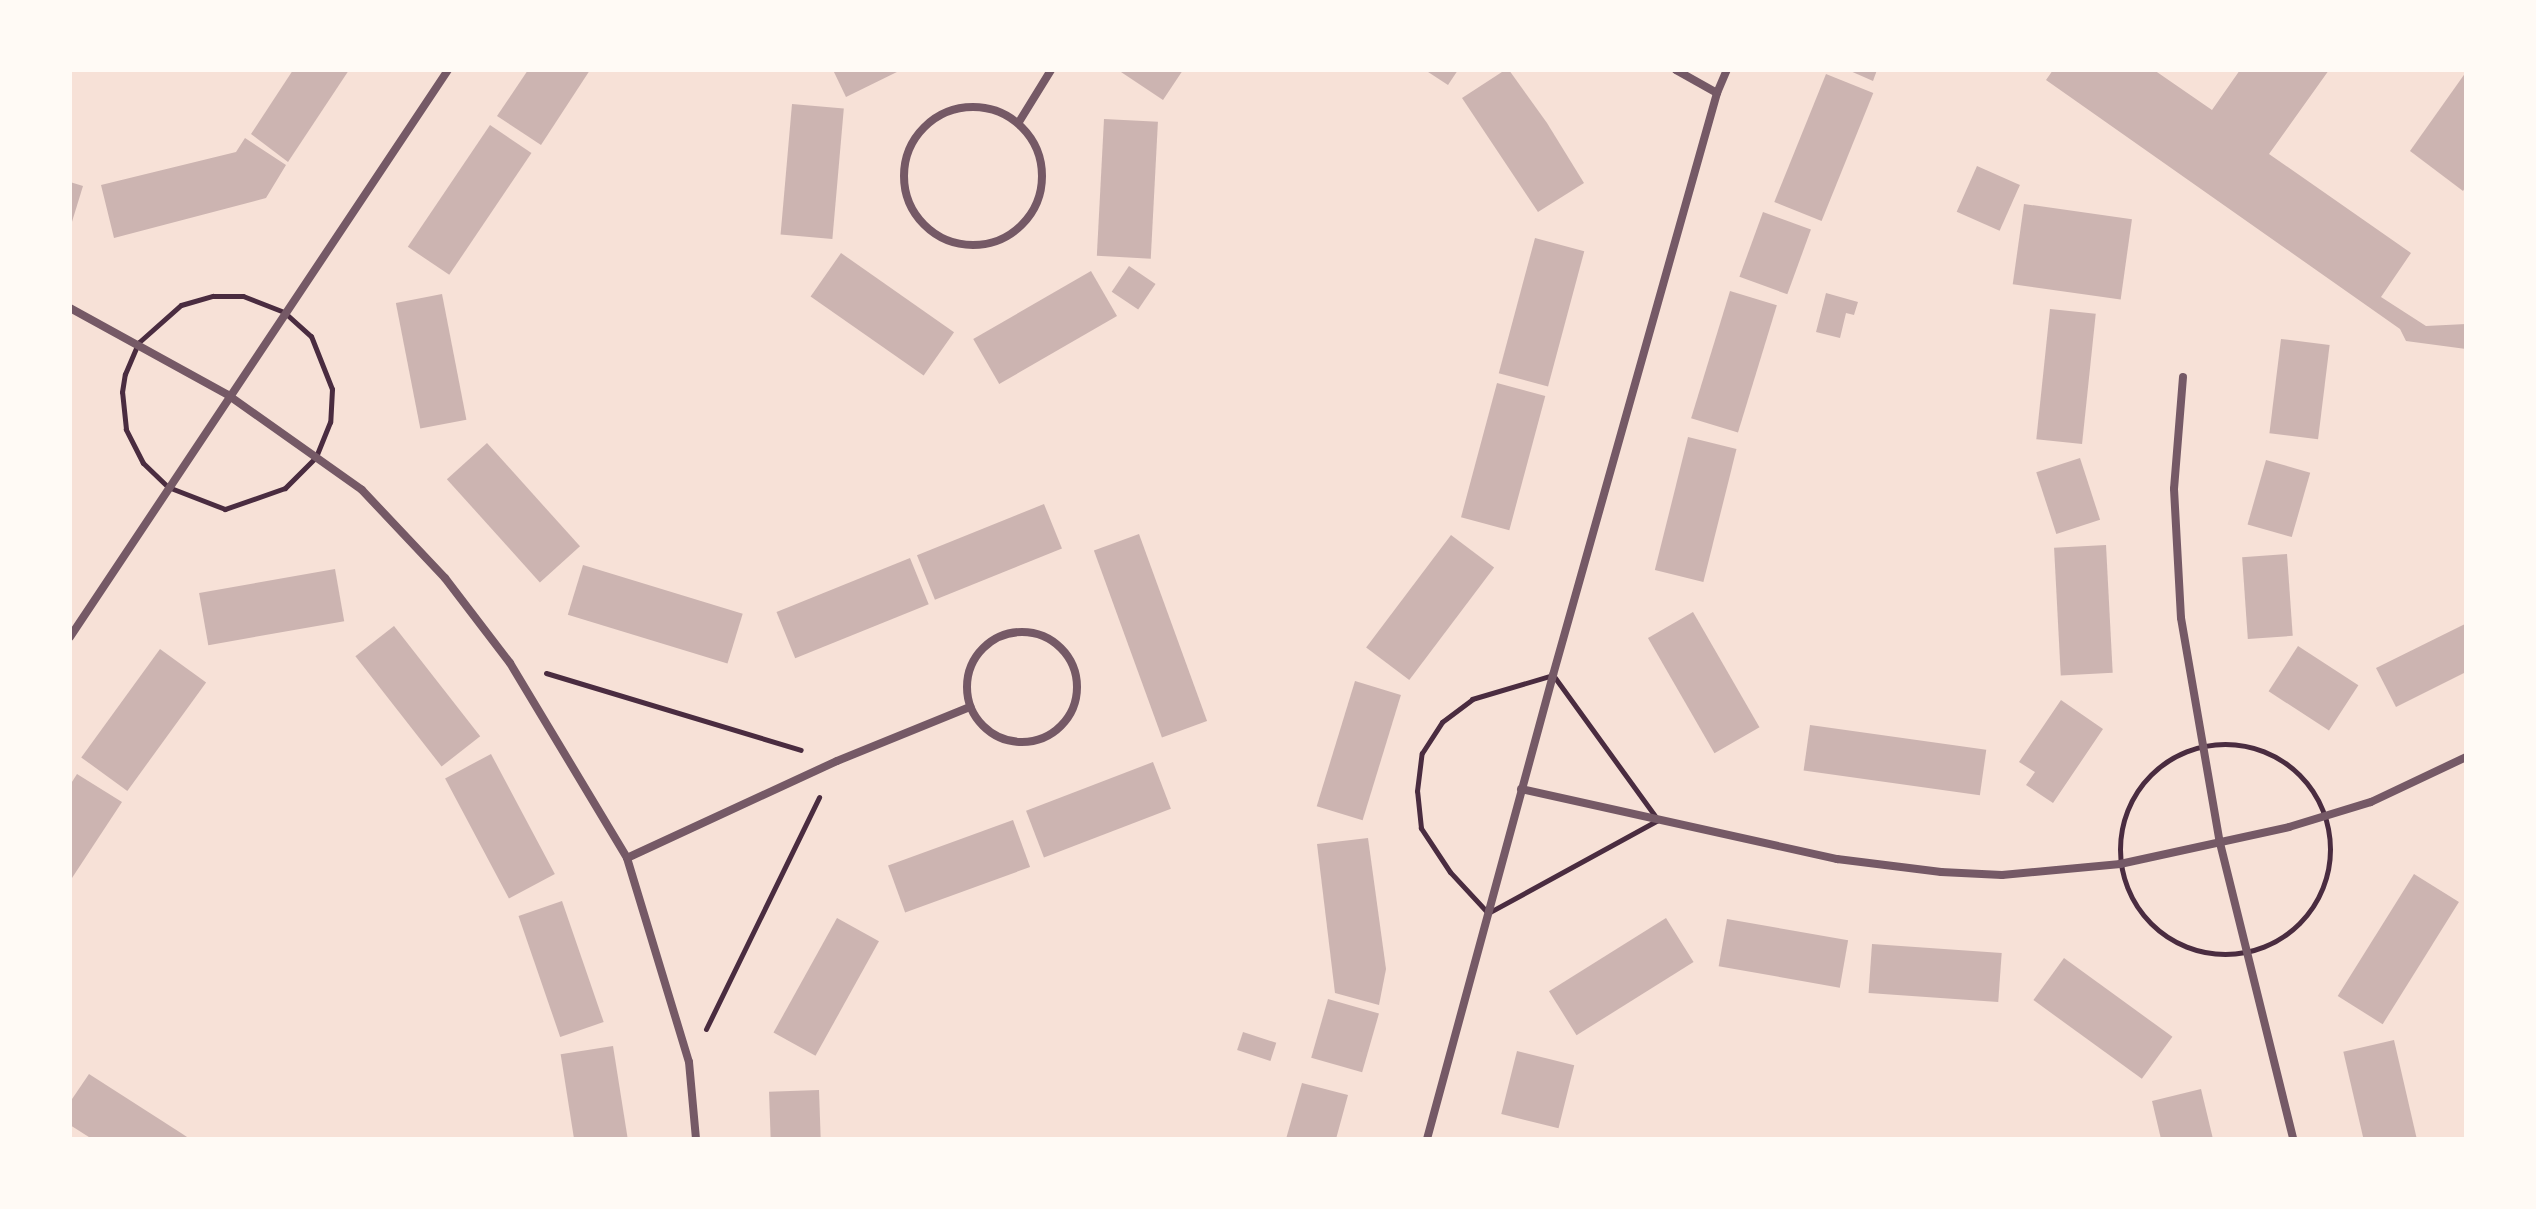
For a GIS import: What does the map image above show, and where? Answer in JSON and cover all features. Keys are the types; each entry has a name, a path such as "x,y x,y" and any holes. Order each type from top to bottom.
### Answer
{"street":[{"path":"70,637 228,395 448,70"},
{"path":"1019,122 1051,70"},
{"path":"1676,70 1717,93"},
{"path":"1427,1139 1521,789 1717,93 1727,70"},
{"path":"980,105 1019,122 1042,161 1042,194 1033,214 1010,236 977,246 942,239 918,220 904,193 910,144 931,119 949,109 980,105"},
{"path":"70,308 228,395 362,490 445,578 510,663 627,858 689,1062 696,1139"},
{"path":"2183,377 2174,489 2181,618 2220,843 2293,1139"},
{"path":"1007,633 1042,634 1058,644 1076,670 1078,692 1070,717 1056,732 1034,742 1015,742 996,736 970,707 966,686 971,665 986,644 1007,633"},
{"path":"627,858 837,761 970,707"},
{"path":"1521,789 1837,859 1941,872 2002,875 2120,864 2289,827 2371,802 2466,757"}],"building":[{"path":"293,70 349,70 288,162 251,134"},
{"path":"528,70 590,70 541,145 497,116"},
{"path":"833,70 901,70 846,97"},
{"path":"1118,70 1183,70 1163,100"},
{"path":"1425,70 1458,70 1448,85"},
{"path":"1509,70 1547,123 1584,183 1538,212 1462,98"},
{"path":"1848,70 1877,70 1873,81"},
{"path":"2053,70 2154,70 2212,110 2240,70 2329,70 2269,154 2411,253 2381,297 2426,326 2466,324 2466,349 2406,341 2400,329 2046,80"},
{"path":"2466,72 2466,186 2463,191 2410,151"},
{"path":"1826,74 1873,93 1822,221 1774,202"},
{"path":"792,104 844,109 832,239 781,235"},
{"path":"1104,119 1158,122 1151,259 1097,256"},
{"path":"490,125 531,153 449,275 408,247"},
{"path":"245,138 286,165 266,198 114,238 101,185 236,152"},
{"path":"1977,166 2020,185 2000,231 1957,212"},
{"path":"70,182 83,186 71,225 70,225"},
{"path":"2024,204 2132,219 2121,299 2013,284"},
{"path":"1763,212 1811,229 1787,294 1739,277"},
{"path":"1535,238 1584,251 1548,386 1499,373"},
{"path":"841,253 954,332 924,376 811,296"},
{"path":"1129,266 1156,284 1138,310 1112,292"},
{"path":"1091,271 1117,316 999,384 973,339"},
{"path":"1730,291 1777,305 1738,433 1691,418"},
{"path":"1826,293 1858,302 1854,315 1846,313 1840,338 1816,332"},
{"path":"442,294 466,420 420,429 396,303"},
{"path":"2050,309 2096,314 2082,444 2036,439"},
{"path":"2281,339 2330,345 2318,439 2269,433"},
{"path":"1497,383 1545,396 1509,530 1461,517"},
{"path":"1688,437 1737,449 1703,582 1655,570"},
{"path":"487,443 580,546 540,582 447,479"},
{"path":"2080,458 2100,520 2056,534 2036,472"},
{"path":"2266,460 2310,473 2292,537 2248,524"},
{"path":"1044,504 1062,549 935,600 917,555"},
{"path":"1139,534 1207,721 1162,737 1094,550"},
{"path":"1451,535 1494,567 1409,680 1366,648"},
{"path":"2106,545 2113,673 2061,676 2054,548"},
{"path":"2287,554 2293,636 2248,639 2242,557"},
{"path":"910,558 929,604 795,658 776,612"},
{"path":"583,565 743,614 727,664 568,615"},
{"path":"335,569 344,621 208,645 199,593"},
{"path":"1693,612 1760,727 1714,753 1648,638"},
{"path":"2465,624 2466,672 2396,707 2376,668"},
{"path":"394,626 480,736 442,766 355,656"},
{"path":"2298,646 2358,685 2329,731 2269,691"},
{"path":"160,649 206,683 127,791 81,757"},
{"path":"1355,681 1401,695 1363,820 1317,806"},
{"path":"2061,700 2103,729 2053,803 2026,785 2035,772 2019,762"},
{"path":"1810,725 1986,750 1980,795 1804,771"},
{"path":"491,754 555,874 509,898 445,778"},
{"path":"1153,762 1171,809 1044,857 1026,811"},
{"path":"77,774 122,802 70,881 70,785"},
{"path":"1013,820 1030,867 905,912 888,865"},
{"path":"1368,838 1386,969 1379,1005 1335,993 1317,844"},
{"path":"2414,874 2459,902 2383,1024 2338,996"},
{"path":"562,901 604,1022 560,1037 519,916"},
{"path":"837,918 879,941 815,1056 773,1033"},
{"path":"1666,918 1694,962 1577,1035 1549,991"},
{"path":"1727,919 1848,940 1840,988 1719,966"},
{"path":"1872,944 2002,953 1998,1002 1869,993"},
{"path":"2064,958 2172,1037 2142,1079 2033,1000"},
{"path":"1328,999 1379,1014 1362,1072 1311,1058"},
{"path":"1243,1032 1276,1043 1270,1061 1237,1050"},
{"path":"2394,1040 2417,1139 2363,1139 2343,1052"},
{"path":"613,1046 628,1139 574,1139 561,1054"},
{"path":"1517,1051 1574,1065 1559,1128 1501,1114"},
{"path":"89,1074 190,1139 92,1139 70,1125 70,1102"},
{"path":"1302,1083 1348,1095 1336,1139 1286,1139"},
{"path":"2201,1089 2213,1139 2161,1139 2152,1101"},
{"path":"819,1090 821,1139 771,1139 769,1092"}]}
